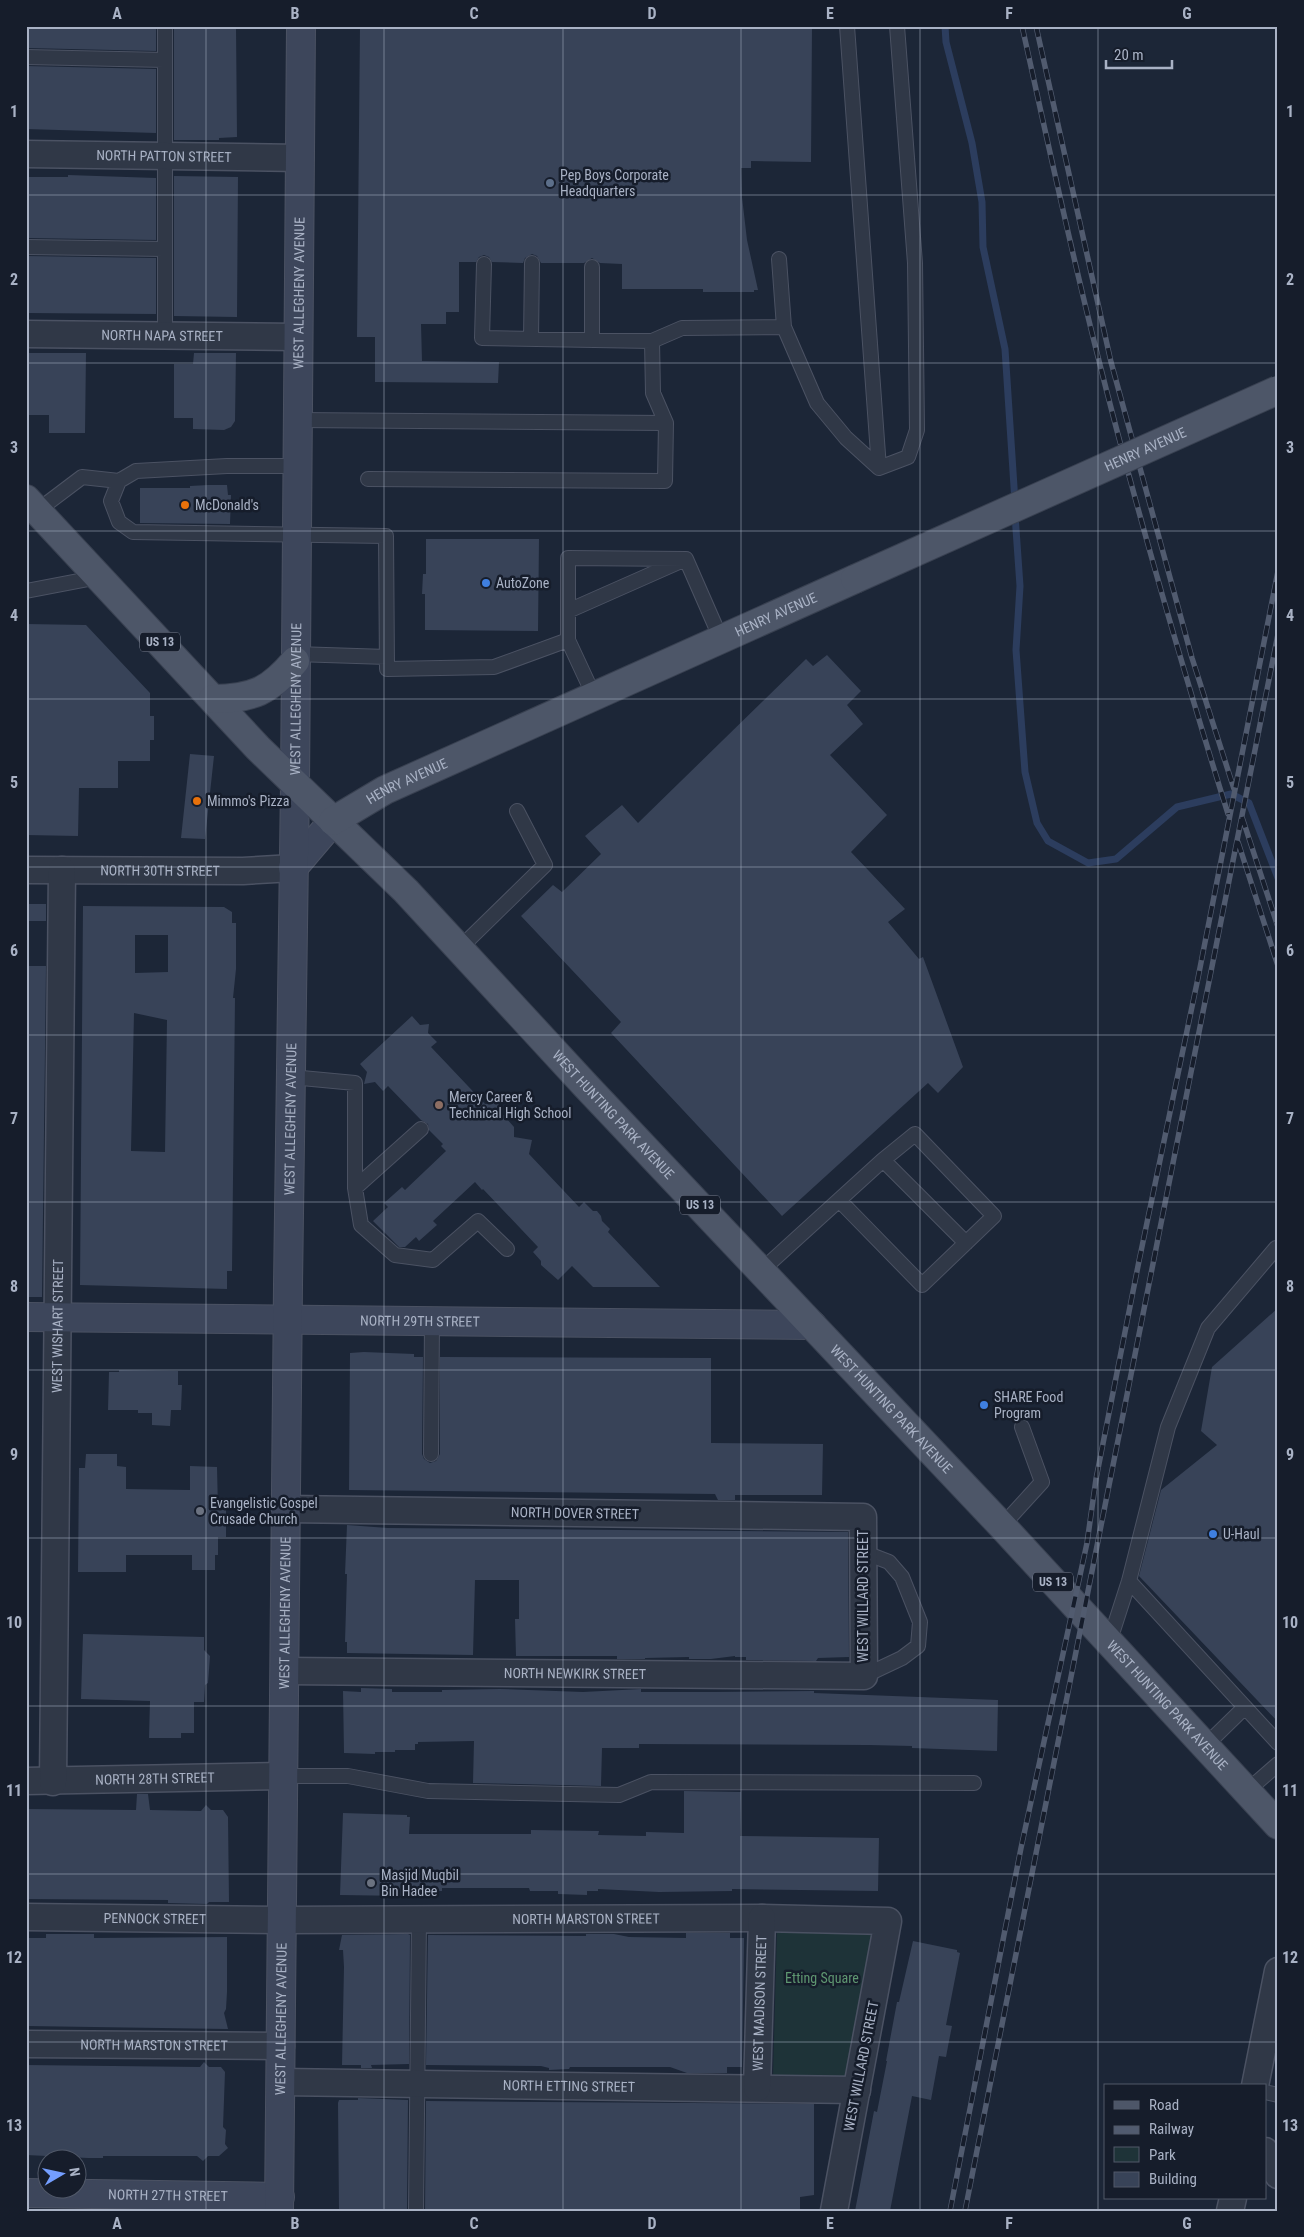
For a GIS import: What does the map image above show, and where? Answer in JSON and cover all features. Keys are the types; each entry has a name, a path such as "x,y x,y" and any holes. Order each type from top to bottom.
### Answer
{"main road":[{"name":"WEST ALLEGHENY AVENUE","path":"280,2204 293,868 296,784 295,658 301,26"},
{"name":"HENRY AVENUE","path":"293,868 333,820 385,790 1278,390"},
{"name":"WEST HUNTING PARK AVENUE","path":"32,505 213,700 406,891 459,950 1002,1526 1278,1825"},
{"path":"213,700 233,699 262,692 282,677 295,658"},
{"name":"NORTH 29TH STREET","path":"26,1317 812,1324"},
{"name":"NORTH 27TH STREET","path":"26,2193 280,2204"}],"street":[{"name":"NORTH PATTON STREET","path":"26,154 300,158"},
{"name":"NORTH NAPA STREET","path":"26,334 298,337"},
{"name":"NORTH 30TH STREET","path":"26,870 243,871 293,868"},
{"name":"WEST WISHART STREET","path":"53,1782 62,870"},
{"name":"NORTH DOVER STREET","path":"287,1509 863,1517"},
{"name":"WEST WILLARD STREET","path":"863,1517 864,1676"},
{"name":"NORTH NEWKIRK STREET","path":"285,1671 864,1676"},
{"name":"NORTH 28TH STREET","path":"26,1781 53,1782 284,1776"},
{"name":"PENNOCK STREET","path":"26,1917 282,1920"},
{"name":"NORTH MARSTON STREET","path":"282,1920 762,1918 888,1921"},
{"name":"WEST MADISON STREET","path":"757,2088 762,1918"},
{"name":"WEST WILLARD STREET","path":"834,2211 888,1921"},
{"path":"1255,2084 1278,1971"},
{"name":"NORTH MARSTON STREET","path":"26,2044 282,2046"},
{"name":"NORTH ETTING STREET","path":"281,2082 857,2090"},
{"path":"1266,2153 1278,2175"}],"lane":[{"path":"165,26 165,335"},
{"path":"847,26 879,468"},
{"path":"879,468 908,457 917,430 915,263 898,26"},
{"path":"26,57 165,60"},
{"path":"26,247 165,249"},
{"path":"779,259 784,328 817,404 846,438 879,468"},
{"path":"531,339 532,263"},
{"path":"484,264 482,338 652,341 682,328 784,328"},
{"path":"592,267 592,340"},
{"path":"368,479 665,481 666,423 653,393 652,341"},
{"path":"297,420 666,423"},
{"path":"32,505 82,477 119,480 136,471 227,466 297,466"},
{"path":"119,480 111,501 119,522 133,532 386,536 387,669 494,667 568,640"},
{"path":"594,696 568,640 568,558 686,559"},
{"path":"568,611 686,559"},
{"path":"686,559 721,639"},
{"path":"26,591 99,577"},
{"path":"295,658 387,657"},
{"path":"459,950 545,865 518,812"},
{"path":"291,1078 356,1083 355,1188 361,1225 395,1254 433,1260 478,1221 507,1249"},
{"path":"355,1188 421,1129"},
{"path":"762,1270 839,1200 883,1160 915,1134 994,1216 922,1285 839,1200"},
{"path":"883,1160 966,1243"},
{"path":"1109,1643 1129,1581 1168,1427 1208,1328 1276,1248"},
{"path":"431,1454 432,1321"},
{"path":"1002,1526 1042,1482 1022,1427"},
{"path":"863,1552 889,1562 902,1577 920,1622 918,1646 902,1658 864,1676"},
{"path":"1129,1581 1278,1743"},
{"path":"1205,1746 1245,1707"},
{"path":"1247,1791 1278,1764"},
{"path":"284,1776 348,1776 428,1791 619,1795 651,1782 974,1783"},
{"path":"416,2211 419,1919"}],"green space":[{"name":"Etting Square","path":"777,1932 876,1933 851,2078 773,2077"}],"building":[{"path":"26,26 156,26 156,51 26,48"},
{"path":"174,26 236,26 237,137 219,138 219,140 174,140"},
{"name":"Pep Boys Corporate Headquarters","path":"360,26 812,26 811,162 751,161 751,168 741,168 747,240 758,290 754,290 754,292 703,292 703,289 622,289 622,264 600,263 592,258 584,263 541,263 537,256 532,254 525,258 523,263 492,262 489,257 484,255 479,257 476,262 459,262 459,312 446,312 446,324 421,324 422,361 499,362 498,383 375,382 375,337 357,337"},
{"path":"26,66 156,69 156,133 26,129"},
{"path":"68,175 156,178 156,240 26,238 26,177 68,177"},
{"path":"174,176 238,177 237,317 174,316"},
{"path":"26,256 156,258 156,314 26,313"},
{"path":"26,353 86,353 85,433 49,433 49,415 26,415"},
{"path":"194,353 236,353 235,421 231,427 224,430 193,429 193,418 174,418 174,364 193,364"},
{"name":"McDonald's","path":"227,485 228,495 231,495 230,524 140,523 140,488 190,488 190,486"},
{"path":"426,539 539,539 538,631 425,630 425,594 422,594 423,574 426,574"},
{"path":"26,624 86,625 150,693 150,716 154,716 154,740 150,740 150,761 118,761 118,788 79,788 78,836 26,835"},
{"path":"827,655 861,691 847,705 863,724 830,755 887,815 851,852 905,909 888,922 919,959 923,957 963,1067 938,1093 928,1083 782,1216 611,1033 621,1022 521,916 553,885 562,892 601,854 585,836 622,805 638,823 806,659 813,666"},
{"path":"190,754 214,756 205,839 181,838"},
{"path":"26,904 46,904 46,921 26,921"},
{"path":"83,906 224,907 232,912 232,923 236,923 236,969 233,998 235,998 232,1271 227,1271 227,1289 80,1285","holes":["135,935 168,935 168,972 135,973","134,1013 167,1020 165,1152 131,1151"]},
{"path":"26,966 46,966 42,1297 26,1297"},
{"path":"412,1016 420,1025 429,1024 428,1033 437,1042 431,1047 485,1104 499,1102 498,1109 514,1127 514,1137 532,1140 529,1154 579,1207 584,1202 593,1211 597,1211 602,1221 610,1229 608,1232 660,1287 593,1287 572,1266 558,1280 541,1265 541,1261 533,1252 538,1247 475,1182 433,1221 437,1225 419,1241 416,1237 405,1247 399,1247 373,1221 388,1207 384,1203 402,1187 405,1190 446,1151 441,1146 443,1144 429,1130 428,1124 421,1120 388,1086 383,1091 375,1082 364,1084 367,1072 360,1064"},
{"name":"U-Haul","path":"1278,1308 1278,1722 1139,1576 1161,1490 1217,1445 1201,1431 1212,1367"},
{"path":"350,1353 414,1354 414,1357 423,1357 422,1454 424,1459 430,1463 436,1461 440,1454 440,1357 711,1358 711,1443 823,1444 822,1495 735,1495 735,1500 718,1500 715,1494 349,1490"},
{"path":"119,1370 178,1371 178,1385 182,1385 181,1410 171,1410 170,1426 152,1425 152,1413 138,1413 138,1410 108,1410 109,1372 119,1372"},
{"path":"86,1454 117,1454 117,1466 126,1467 126,1489 190,1490 190,1466 217,1467 218,1510 226,1510 226,1537 218,1537 218,1555 215,1555 215,1570 192,1570 192,1555 126,1555 126,1572 78,1572 79,1468 85,1468"},
{"path":"347,1525 388,1528 848,1532 849,1657 818,1658 816,1661 746,1660 746,1657 735,1656 711,1659 689,1659 689,1657 617,1659 617,1656 516,1656 515,1619 519,1619 519,1580 475,1580 473,1655 347,1653 347,1642 345,1642 347,1574 345,1574"},
{"path":"83,1634 204,1637 204,1650 210,1656 208,1683 205,1685 204,1702 194,1702 194,1733 181,1733 181,1738 149,1738 150,1701 81,1699"},
{"path":"361,1688 392,1689 392,1692 500,1689 583,1692 641,1689 641,1692 814,1691 814,1693 998,1700 997,1751 869,1745 639,1744 639,1748 602,1748 601,1786 473,1783 474,1741 418,1742 418,1744 415,1744 415,1750 375,1752 375,1754 344,1753 343,1691 361,1692"},
{"path":"684,1791 741,1792 740,1836 879,1838 878,1891 732,1889 732,1891 659,1892 598,1889 598,1891 587,1891 587,1895 558,1894 558,1891 530,1891 529,1888 442,1888 442,1891 406,1892 406,1896 340,1895 343,1813 407,1815 407,1817 410,1817 409,1834 531,1834 531,1830 599,1831 598,1835 646,1836 646,1832 684,1833"},
{"path":"137,1794 148,1794 150,1810 201,1811 206,1805 211,1810 223,1810 228,1817 229,1902 209,1902 207,1904 168,1903 168,1900 26,1899 26,1809 136,1810"},
{"path":"686,1933 730,1933 730,1938 744,1938 742,2067 727,2067 727,2073 687,2073 670,2067 570,2067 569,2069 549,2070 549,2068 541,2066 426,2065 428,1935 586,1936 586,1934 614,1934 629,1937 686,1938"},
{"path":"46,1934 94,1934 94,1938 227,1937 227,1992 224,2013 228,2029 26,2026 26,1938 46,1938"},
{"path":"342,1935 410,1935 409,2064 371,2065 372,2068 361,2068 361,2065 342,2065 344,1967 343,1950 339,1950"},
{"path":"913,1941 957,1950 960,1953 946,2025 952,2026 946,2057 939,2056 931,2100 912,2096 890,2211 855,2211 874,2111 877,2112 897,2002 899,2002"},
{"path":"204,2062 209,2067 221,2067 225,2072 223,2127 226,2130 225,2144 228,2148 219,2156 208,2156 203,2161 197,2156 103,2156 103,2158 88,2158 88,2150 38,2150 38,2156 26,2155 26,2065 200,2067"},
{"path":"358,2098 408,2100 407,2211 339,2211 338,2103 339,2100 358,2100"},
{"path":"426,2101 814,2104 814,2195 800,2197 800,2211 425,2211"}],"waterway":[{"path":"945,26 946,42 972,143 982,202 983,247 1005,349 1015,502"},
{"path":"1015,515 1020,586 1016,650 1025,772 1037,823 1048,841 1088,863 1116,859 1177,807 1231,794 1249,803 1278,878"}],"railway":[{"path":"1022,26 1076,269 1126,466 1228,814"},
{"path":"1036,26 1111,362 1192,658 1234,789"},
{"path":"950,2211 1021,1848 1087,1543 1096,1479 1198,978 1278,571"},
{"path":"965,2211 1278,634"},
{"path":"1242,817 1278,927"},
{"path":"1238,842 1278,966"}],"place":[{"name":"Pep Boys Corporate Headquarters","path":"550,183"},
{"name":"McDonald's","path":"185,505"},
{"name":"AutoZone","path":"486,583"},
{"name":"Mimmo's Pizza","path":"197,801"},
{"name":"Mercy Career & Technical High School","path":"439,1105"},
{"name":"SHARE Food Program","path":"984,1405"},
{"name":"Evangelistic Gospel Crusade Church","path":"200,1511"},
{"name":"U-Haul","path":"1213,1534"},
{"name":"Masjid Muqbil Bin Hadee","path":"371,1883"}]}
